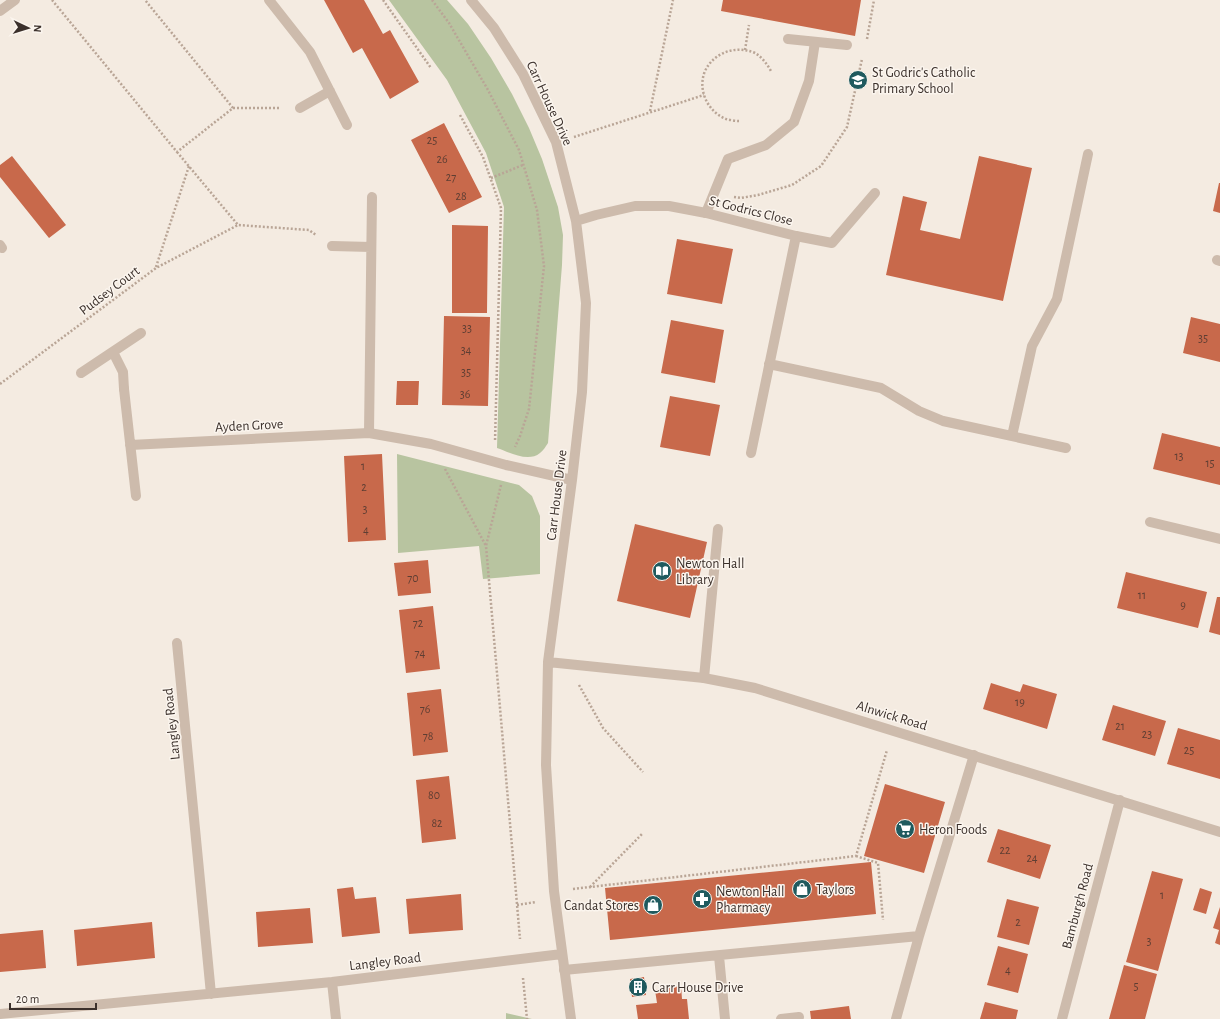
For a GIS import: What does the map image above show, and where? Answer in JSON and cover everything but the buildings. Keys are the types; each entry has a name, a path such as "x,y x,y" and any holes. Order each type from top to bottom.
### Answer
{"street":[{"path":"0,11 15,0"},
{"path":"269,0 310,52 347,125"},
{"name":"Carr House Drive","path":"471,0 494,28 523,74 556,142 576,221 586,303 582,392 548,662 546,766 554,891 570,1019"},
{"path":"788,39 847,45"},
{"path":"706,213 728,159 766,145 794,122 809,81 815,42"},
{"path":"300,108 330,91"},
{"path":"1012,436 1032,346 1057,299 1088,154"},
{"path":"796,236 832,244 875,193"},
{"path":"369,433 372,197"},
{"name":"St Godrics Close","path":"576,221 635,206 670,206 706,213 796,236 751,453"},
{"path":"332,246 371,247"},
{"path":"81,373 141,333"},
{"path":"114,352 123,372 136,496"},
{"path":"770,364 881,388 919,411 943,421 1066,448"},
{"name":"Ayden Grove","path":"130,444 369,433 431,444 506,465 572,480"},
{"path":"1150,522 1220,539"},
{"path":"704,678 718,529"},
{"name":"Langley Road","path":"177,643 211,994"},
{"name":"Alnwick Road","path":"548,662 704,678 755,688 1220,832"},
{"path":"896,1019 919,936 974,755"},
{"name":"Bamburgh Road","path":"1062,1019 1120,800"},
{"path":"564,970 919,936"},
{"name":"Langley Road","path":"0,1014 332,982 562,954"},
{"path":"719,956 725,1019"},
{"path":"332,982 336,1019"},
{"path":"781,1019 799,1017"}],"path":[{"path":"52,0 238,225 309,230 332,246"},
{"path":"145,0 233,108"},
{"path":"383,0 431,68"},
{"path":"432,0 449,23 488,90 519,150 537,210 544,266 529,409 520,436 506,465 486,546 527,1019"},
{"path":"650,111 673,0"},
{"path":"714,193 741,198 758,196 792,185 821,166 847,127 865,49 874,0"},
{"path":"744,50 749,25"},
{"path":"847,45 865,49"},
{"path":"739,121 727,120 717,114 709,106 704,95 702,83 705,71 712,61 721,54 733,50 744,50 756,54 765,61 771,71"},
{"path":"556,142 704,95"},
{"path":"177,152 233,108 300,108"},
{"path":"460,115 483,157 500,208 494,461"},
{"path":"491,178 523,165"},
{"path":"156,268 189,166"},
{"name":"Pudsey Court","path":"0,384 156,268 238,225"},
{"path":"431,444 486,546"},
{"path":"567,664 603,728 643,772"},
{"path":"856,856 893,730"},
{"path":"590,887 643,833"},
{"path":"517,905 539,902 554,891 856,856 878,863 884,939"}],"green space":[{"path":"389,0 447,0 468,24 491,58 512,94 529,128 542,159 558,207 563,235 562,265 548,443 540,453 535,456 518,456 497,448 504,207 486,153 447,80"},
{"path":"397,454 519,485 532,496 540,516 540,574 483,579 479,546 398,553"},
{"path":"506,1013 532,1019 506,1019"}],"place":[{"name":"St Godric's Catholic Primary School","path":"858,80"},
{"name":"Newton Hall Library","path":"662,571"},
{"name":"Heron Foods","path":"905,829"},
{"name":"Taylors","path":"802,889"},
{"name":"Newton Hall Pharmacy","path":"702,899"},
{"name":"Candat Stores","path":"653,905"},
{"name":"Carr House Drive","path":"638,987"}]}
